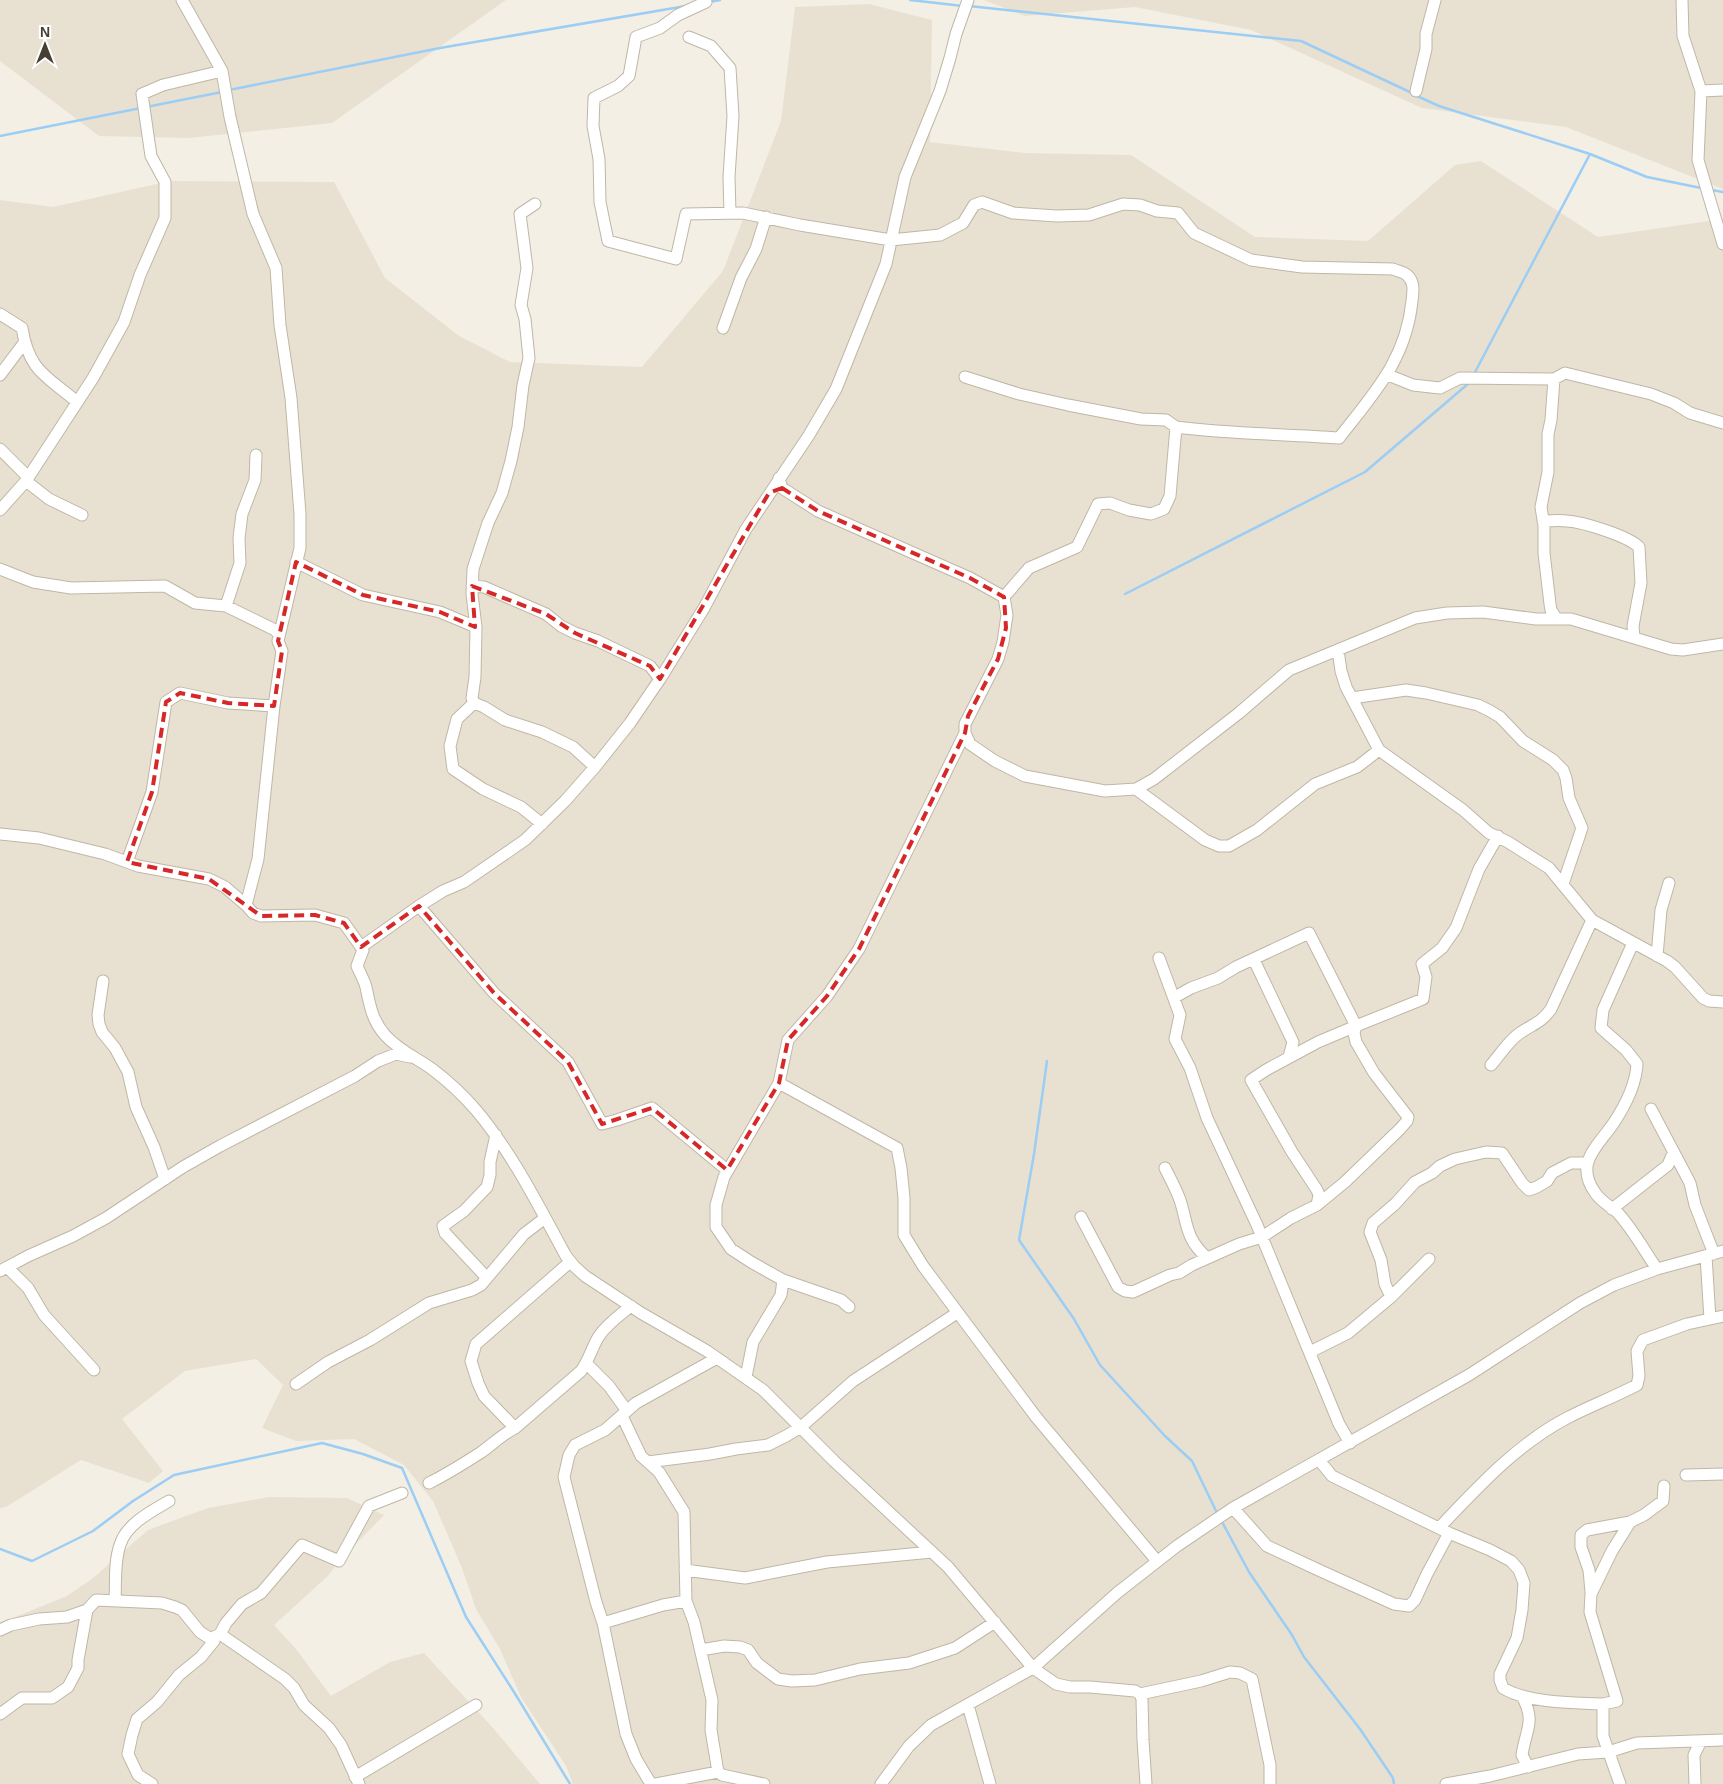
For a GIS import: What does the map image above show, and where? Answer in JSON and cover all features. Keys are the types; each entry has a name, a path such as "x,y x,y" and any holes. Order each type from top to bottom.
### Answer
{"street":[{"path":"182,0 222,71 230,117 253,214 276,268 280,325 291,398 300,514 300,548 278,641"},
{"path":"1416,91 1426,49 1426,34 1435,0"},
{"path":"1682,0 1683,36 1701,91 1698,160 1723,244"},
{"path":"362,948 420,906 443,891 464,882 525,840 566,801 595,768 630,723 660,679 704,608 742,536 769,493 780,483 836,389 886,264 905,177 940,91 967,1"},
{"path":"706,2 678,15 660,28 636,37 629,76 618,86 594,98 593,126 599,159 600,202 608,241 676,259 686,214 743,212 800,225 891,240 940,235 963,223 974,205 982,202 1013,212 1058,216 1089,215 1123,204 1140,205 1157,211 1178,212 1194,233 1251,260 1302,266 1393,269 1407,275 1414,286 1411,313 1403,344 1388,375 1339,438 1215,432 1176,427 1166,420 1140,419 1110,414 1018,394 965,377"},
{"path":"689,37 711,46 730,68 733,116 729,177 730,213"},
{"path":"0,510 27,479 93,378 124,322 140,275 165,218 165,182 150,156 142,94 163,86 222,71"},
{"path":"1701,91 1723,90"},
{"path":"535,204 520,214 527,268 522,305 529,358 523,385 518,427 502,493 488,523 473,569 472,586 476,627 475,677 472,698 474,703 505,720 542,732 573,747 595,768"},
{"path":"723,328 740,278 756,249 766,218"},
{"path":"0,314 22,328 24,343 34,365 77,402"},
{"path":"0,376 24,343"},
{"path":"1388,375 1413,384 1440,388 1460,378 1554,380 1565,373 1600,380 1651,394 1674,403 1690,413 1723,423"},
{"path":"1554,380 1548,434 1548,472 1541,507 1550,604 1553,615 1556,618"},
{"path":"1004,597 1029,568 1077,547 1098,504 1110,503 1128,510 1151,514 1164,509 1170,496 1176,427"},
{"path":"0,449 27,479 49,499 82,515"},
{"path":"226,606 240,563 239,538 242,514 255,480 256,455"},
{"path":"780,483 818,511 970,578 1004,597 1006,606 1006,628 998,659 985,687 968,716 964,733 859,949 827,996 788,1040 779,1083 727,1170 716,1205 716,1227 731,1249 784,1280 841,1300 849,1307"},
{"path":"1543,521 1567,521 1583,524 1623,537 1640,547 1641,583 1633,626 1634,637"},
{"path":"296,562 363,595 440,612 476,627"},
{"path":"0,569 33,582 71,588 165,586 195,603 226,606 275,630 279,634 278,641 282,651 274,706 258,859 246,906"},
{"path":"472,586 484,587 546,614 568,630 598,641 650,666 660,679"},
{"path":"964,733 970,744 995,761 1025,776 1105,791 1136,789 1154,779 1239,713 1289,670 1415,618 1447,613 1483,612 1536,619 1571,619 1672,649 1682,650 1723,644"},
{"path":"1338,650 1341,671 1352,698 1379,750 1464,810 1489,832 1549,868 1578,906 1592,920 1675,967 1703,998 1723,1002"},
{"path":"1352,698 1406,690 1478,706 1500,717 1523,741 1553,760 1563,770 1569,798 1582,828 1563,884"},
{"path":"127,862 152,792 166,702 180,693 228,703 274,706"},
{"path":"474,703 457,719 450,746 452,769 483,789 521,807 542,824"},
{"path":"1136,789 1206,840 1219,846 1229,846 1258,830 1316,784 1357,767 1379,750"},
{"path":"0,834 39,838 105,854 146,868 209,879 225,887 253,913 261,916 315,914 344,923 363,950 357,966 366,985 370,1012 385,1035 457,1090 496,1135 521,1173 570,1262 585,1276 718,1358 763,1390 834,1461 948,1568 1033,1668 1056,1684 1070,1687 1090,1686 1135,1691 1140,1694 1142,1699 1146,1784"},
{"path":"1317,1204 1319,1195 1317,1190 1292,1152 1251,1080 1318,1042 1423,999 1426,977 1422,964 1442,948 1456,928 1480,870 1498,836"},
{"path":"1657,956 1661,910 1669,883"},
{"path":"420,906 494,993 568,1062 602,1124 652,1108 727,1170"},
{"path":"1491,1066 1519,1033 1534,1026 1551,1009 1592,920"},
{"path":"1081,1216 1118,1287 1125,1291 1133,1292 1170,1275 1179,1273 1239,1244 1262,1237 1317,1204 1345,1182 1407,1121 1408,1117 1405,1112 1374,1073 1356,1042 1354,1033 1356,1026 1309,933 1236,967 1218,978 1191,988 1174,997"},
{"path":"1633,943 1603,1010 1601,1028 1626,1050 1637,1064 1634,1084 1613,1124 1597,1143 1587,1163 1586,1172 1596,1194 1612,1209 1656,1269"},
{"path":"1159,958 1180,1015 1175,1039 1190,1068 1207,1118 1262,1237 1340,1424 1350,1443"},
{"path":"1254,960 1293,1042 1289,1057"},
{"path":"103,981 98,1016 99,1024 102,1032 115,1048 128,1072 136,1107 154,1147 165,1179"},
{"path":"94,1370 44,1315 28,1288 3,1269 106,1218 220,1146 355,1076 378,1061 396,1054 416,1058"},
{"path":"779,1083 897,1148 904,1198 904,1235 923,1266 957,1313 990,1353 1036,1417 1157,1561"},
{"path":"1651,1109 1690,1183 1695,1205 1714,1254 1710,1319"},
{"path":"487,1278 443,1229 445,1224 464,1211 486,1188 490,1175 490,1162 496,1135"},
{"path":"1390,1297 1385,1284 1381,1260 1370,1232 1373,1223 1395,1204 1415,1182 1455,1159 1486,1152 1502,1153 1522,1183 1529,1190 1547,1181 1552,1173 1571,1163 1587,1163"},
{"path":"1612,1209 1668,1165 1673,1153"},
{"path":"1165,1168 1180,1200 1185,1222 1194,1245 1207,1258"},
{"path":"296,1384 328,1362 370,1340 429,1303 472,1290 481,1285 524,1234 545,1218"},
{"path":"881,1784 909,1746 932,1725 1033,1668 1116,1592 1229,1510 1469,1375 1580,1303 1614,1285 1656,1269 1714,1254"},
{"path":"1310,1352 1348,1333 1390,1297 1429,1259"},
{"path":"514,1428 484,1396 478,1383 472,1361 476,1344 570,1262"},
{"path":"746,1377 753,1342 781,1294 784,1280"},
{"path":"429,1483 452,1472 482,1452 503,1434 514,1428 581,1371 587,1364 593,1347 605,1328 631,1306"},
{"path":"648,1462 710,1454 736,1448 768,1445 801,1427 853,1381 957,1313"},
{"path":"1229,1510 1267,1546 1323,1572 1404,1606 1409,1606 1415,1600 1444,1530 1478,1487 1538,1436 1566,1418 1637,1385 1639,1376 1637,1352 1643,1340 1687,1324 1723,1316"},
{"path":"652,1784 636,1760 626,1734 604,1623 596,1602 564,1477 571,1450 575,1446 605,1430 636,1403 718,1358"},
{"path":"587,1364 609,1386 625,1414 641,1456 659,1472 684,1512 686,1601 694,1622 712,1700 711,1730 718,1772"},
{"path":"1319,1460 1332,1476 1511,1561 1519,1570 1524,1583 1517,1638 1501,1670 1500,1680 1503,1688 1522,1696 1563,1702 1603,1704 1617,1701 1590,1612 1589,1570 1581,1547 1581,1535 1587,1530 1630,1522 1644,1515 1663,1502 1664,1486"},
{"path":"1686,1475 1723,1474"},
{"path":"152,1784 138,1775 128,1754 137,1719 157,1702 179,1675 202,1657 242,1604 261,1593 302,1545 339,1561 369,1506 402,1493"},
{"path":"116,1600 116,1575 120,1544 130,1528 169,1501"},
{"path":"1591,1594 1612,1551 1630,1522"},
{"path":"685,1570 745,1578 827,1562 932,1552"},
{"path":"0,1714 22,1698 52,1698 68,1687 78,1668 79,1653 88,1610 96,1600 162,1603 175,1607 182,1610 200,1632 217,1638 285,1679 294,1688 304,1706 330,1728 341,1745 357,1780 476,1705"},
{"path":"604,1623 663,1605 686,1601"},
{"path":"0,1630 11,1625 39,1619 67,1617 88,1610"},
{"path":"701,1650 724,1646 740,1647 748,1650 757,1663 778,1679 792,1681 816,1680 860,1669 909,1663 955,1648 995,1622"},
{"path":"1140,1694 1202,1681 1230,1672 1240,1673 1252,1679 1270,1765 1270,1784"},
{"path":"1522,1696 1527,1706 1530,1722 1522,1755 1528,1766"},
{"path":"1603,1704 1603,1736 1620,1784"},
{"path":"968,1705 990,1784"},
{"path":"1446,1784 1578,1754 1608,1752 1636,1743 1723,1740"},
{"path":"1695,1784 1694,1755 1701,1741"},
{"path":"656,1784 718,1772 722,1775 764,1784"}],"highlighted area":[{"path":"782,488 818,511 970,578 1004,597 1006,628 998,659 968,716 965,733 859,949 827,996 788,1040 779,1083 727,1170 652,1108 602,1124 568,1062 494,993 419,906 361,947 344,923 315,915 261,916 209,879 127,862 152,792 166,702 180,693 228,703 274,706 282,651 278,641 296,562 363,595 440,612 475,627 472,586 546,614 575,633 650,666 660,679 769,493"}],"shaded area":[{"path":"0,0 506,0 332,123 189,138 99,136 0,61"},
{"path":"984,0 1723,0 1723,189 1566,127 1422,108 1251,30 1135,7 1025,16"},
{"path":"869,4 932,20 930,142 1025,153 1131,155 1255,237 1368,241 1455,165 1481,161 1598,237 1723,219 1723,1784 573,1784 566,1766 521,1697 500,1649 476,1609 462,1568 433,1501 404,1465 354,1439 296,1441 262,1428 283,1385 256,1359 185,1371 122,1419 163,1471 149,1483 81,1460 6,1507 0,1508 0,200 53,207 170,181 334,182 385,278 459,336 510,362 642,367 723,271 781,121 795,7"},
{"path":"269,1497 347,1498 384,1515 339,1561 328,1576 274,1625 296,1649 331,1696 390,1662 424,1653 493,1728 540,1784 0,1784 0,1623 67,1596 93,1578 148,1530 208,1508"}],"waterway":[{"path":"709,2 720,0"},
{"path":"910,0 963,6"},
{"path":"229,90 440,48 686,6"},
{"path":"969,6 1301,41 1412,93"},
{"path":"146,107 222,92"},
{"path":"1417,96 1439,106 1590,154 1647,177 1701,188"},
{"path":"0,136 141,108"},
{"path":"1474,374 1590,154"},
{"path":"1712,190 1723,192"},
{"path":"1125,594 1365,472 1469,383"},
{"path":"1047,1061 1034,1154 1019,1240 1074,1319 1100,1365 1165,1436 1192,1461 1218,1515"},
{"path":"0,1549 32,1561 93,1531 133,1501 174,1475 322,1443 363,1454 402,1468 466,1617 570,1784"},
{"path":"1221,1520 1249,1572 1292,1635 1304,1657 1360,1729 1393,1778 1394,1784"}]}
